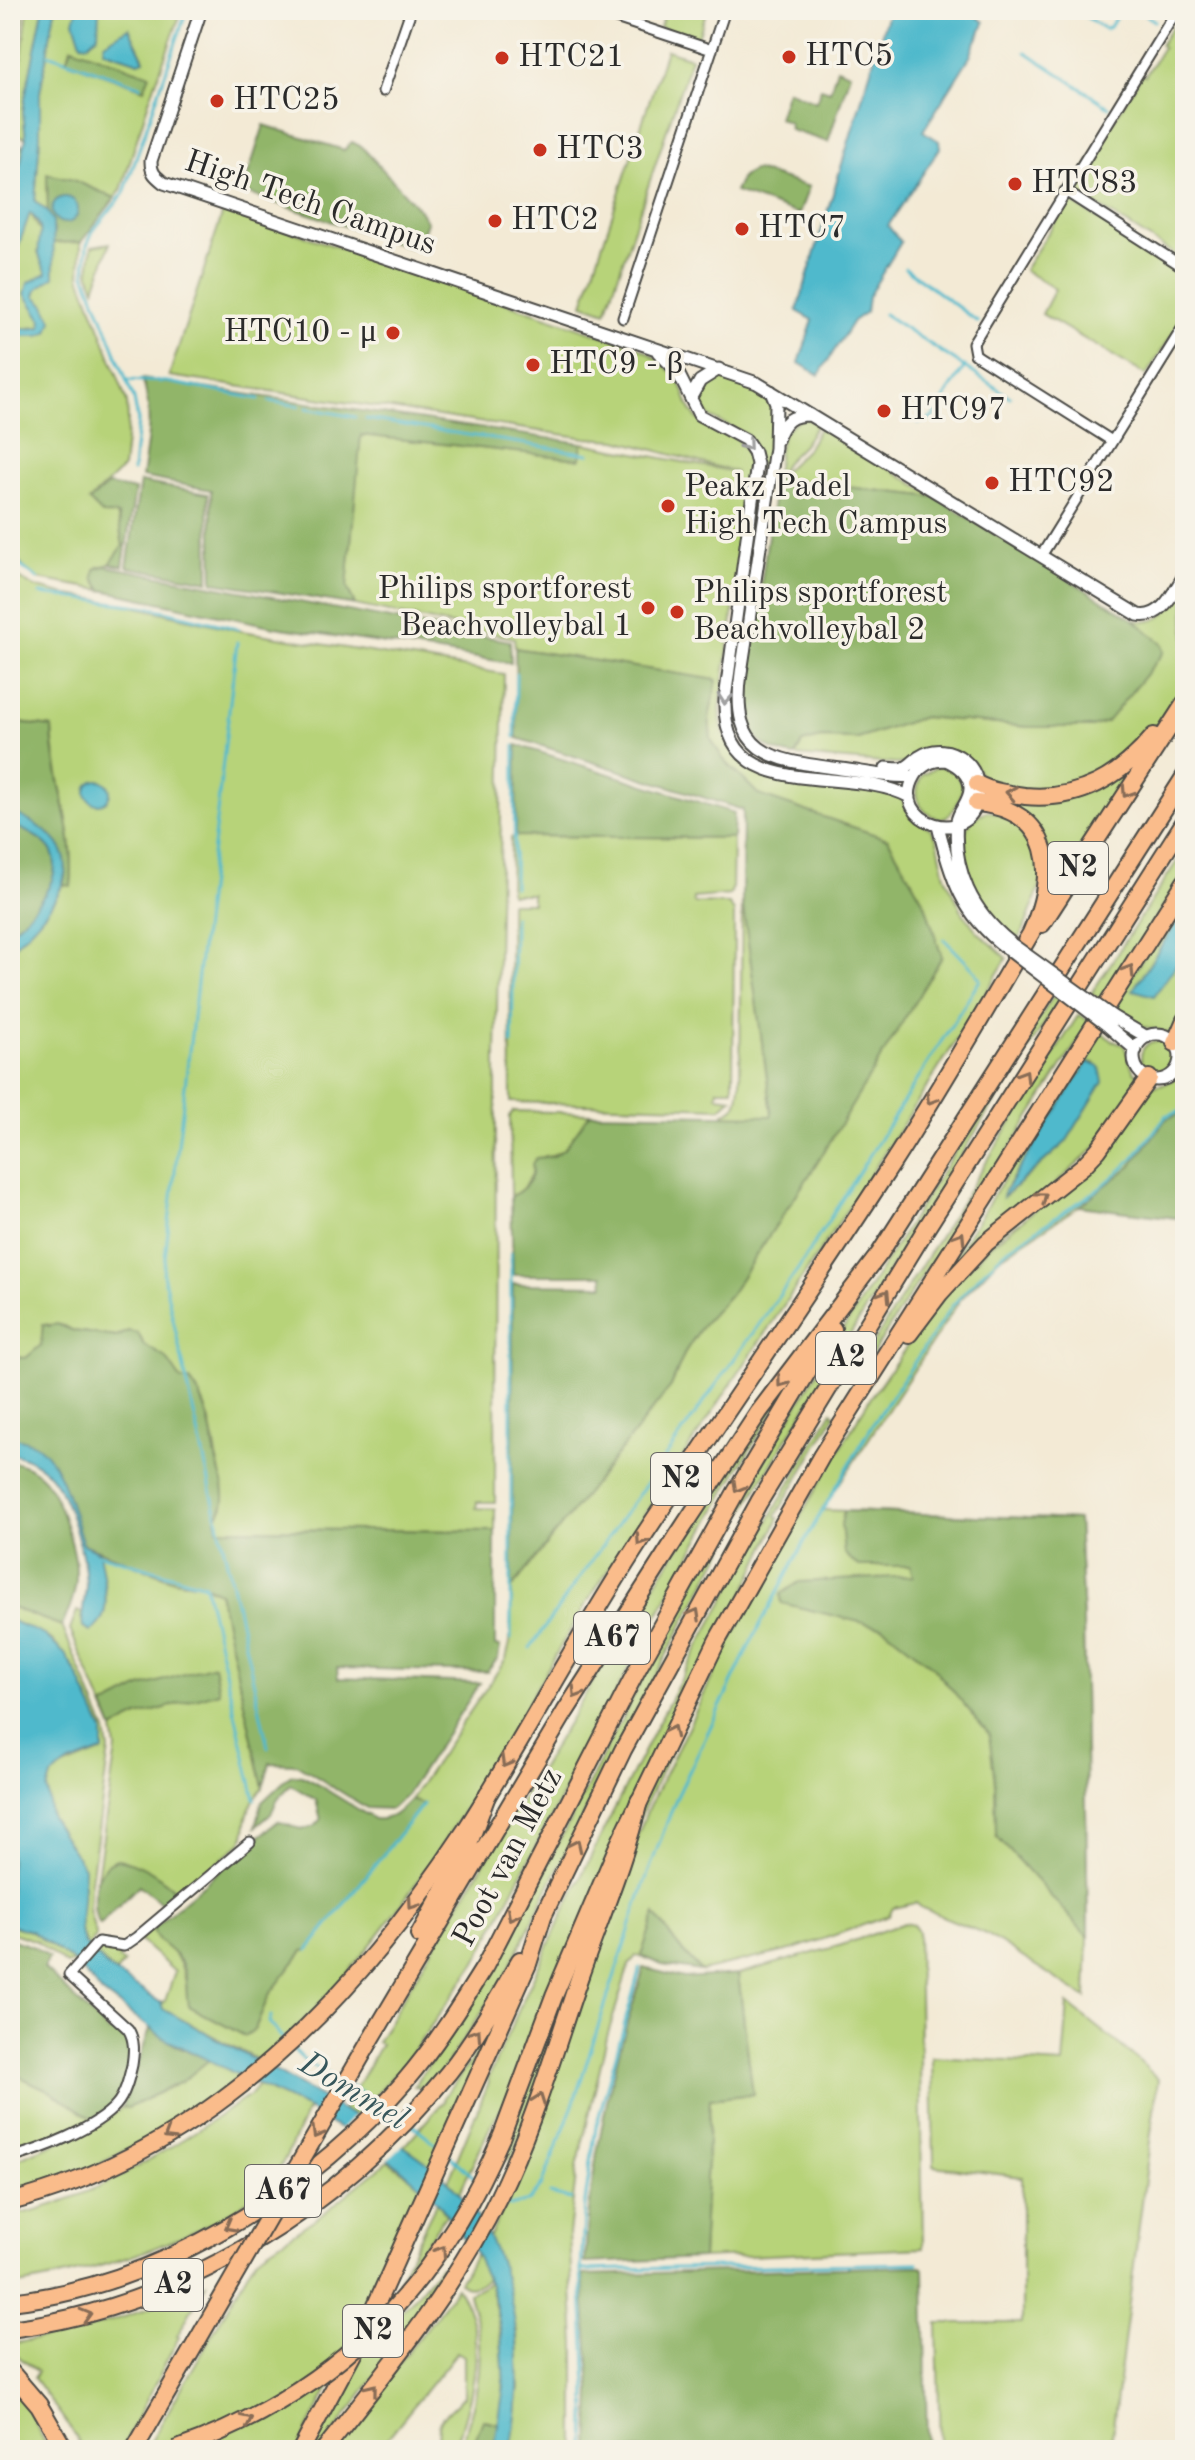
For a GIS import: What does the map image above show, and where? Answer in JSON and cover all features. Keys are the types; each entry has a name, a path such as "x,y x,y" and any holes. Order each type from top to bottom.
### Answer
{"highway":[{"name":"N2","path":"973,783 1003,792 1038,797 1067,795 1091,788 1134,759 1185,692"},
{"name":"N2","path":"971,1032 1185,703"},
{"name":"A2","path":"880,1253 1185,776"},
{"name":"N2","path":"370,2041 386,1997 468,1846 488,1793 638,1543 886,1172 1031,933 1040,913 1048,875 1044,850 1029,823 1006,808 976,803"},
{"name":"A2","path":"543,1916 637,1723 797,1436 1185,821"},
{"name":"N2","path":"175,2450 219,2433 280,2402 321,2375 368,2335 404,2298 437,2256 484,2177 554,1996 639,1801 717,1641 822,1455 1185,882"},
{"path":"1175,1043 1185,1020"},
{"name":"N2","path":"873,1374 986,1243 1083,1166 1098,1150 1149,1078"},
{"name":"A67","path":"134,2450 370,2041 565,1712 759,1412 880,1253"},
{"name":"Poot van Metz","path":"10,2302 102,2282 181,2251 244,2218 359,2129 404,2082 456,2013 485,1966 638,1668 704,1548 784,1409 880,1253"},
{"name":"Poot van Metz","path":"10,2202 60,2187 122,2162 235,2092 321,2016 390,1936 488,1793"},
{"path":"324,2450 433,2308 477,2237 511,2171 630,1840 639,1801"},
{"name":"Poot van Metz","path":"10,2329 85,2316 178,2283 238,2253 319,2200 379,2148 429,2096 490,2013 543,1916"},
{"path":"301,2450 357,2346 396,2261 528,1964 543,1916"},
{"path":"10,2371 39,2405 65,2450"}],"street":[{"name":"High Tech Campus","path":"201,10 151,161 154,176 176,187 620,326 653,347 677,371 699,415 746,440 757,464 725,699 724,718 728,737 749,763 766,770 866,784 910,797"},
{"path":"383,91 411,10"},
{"path":"592,10 712,50"},
{"path":"620,326 725,10"},
{"path":"1112,441 979,357 973,348 974,337 1177,10"},
{"path":"1065,191 1185,268"},
{"path":"1041,556 1185,324"},
{"name":"High Tech Campus","path":"653,347 771,390 1132,613 1144,617 1160,610 1185,574"},
{"path":"691,397 700,381 719,369"},
{"path":"771,390 776,403 775,448 741,673 739,714 750,739 787,762 868,774 914,776"},
{"path":"775,448 786,421 795,415 811,415"},
{"path":"858,771 870,766 901,769 924,753 949,751 969,765 973,783 976,803 968,817 957,824 938,826 918,815 910,797 914,776 928,763 946,760 959,767 973,783"},
{"path":"973,783 958,815 959,854 969,895 987,923 1008,945"},
{"path":"938,826 947,864 959,895 981,927 1110,1022 1136,1050"},
{"path":"1110,1022 1147,1037 1160,1034 1175,1043 1180,1055 1177,1069 1167,1078 1149,1078 1141,1073 1136,1064 1136,1050 1147,1037"},
{"path":"10,2158 98,2120 118,2104 129,2078 134,2053 132,2036 71,1972 98,1942 124,1946 250,1842"}],"green space":[{"path":"28,10 43,10 23,112 26,138 10,134 10,100 19,78"},
{"path":"55,10 182,10 121,190 115,198 73,180 47,175 48,212 35,201 40,92","holes":["129,28 144,59 139,62 108,52","71,47 80,50 149,75 67,61"]},
{"path":"666,10 707,10 697,40 660,27"},
{"path":"24,16 20,48 10,88 10,18"},
{"path":"1185,22 1185,261 1078,193 1074,186 1142,74 1145,76 1163,47 1160,45 1173,25"},
{"path":"72,47 150,75 144,89 66,61"},
{"path":"666,50 691,58 606,312 583,304"},
{"path":"837,68 850,73 828,142 790,130 789,123 778,118 787,90 816,102 821,88 830,91"},
{"path":"264,125 344,150 352,142 362,147 421,211 427,222 417,250 246,193 244,187"},
{"path":"10,140 24,147 10,212"},
{"path":"755,170 809,187 799,214 735,192 742,177"},
{"path":"47,174 73,180 115,198 81,242 52,243 54,230 48,212"},
{"path":"1071,202 1185,273 1185,315 1146,375 1042,314 1055,289 1024,270 1066,205"},
{"path":"224,209 640,348 664,364 682,387 695,416 734,437 753,463 721,701 724,735 734,753 761,774 899,795 915,819 931,829 937,839 945,876 963,913 977,931 1007,958 856,1196 583,1609 431,1862 364,1953 308,2017 260,2061 162,2009 161,2003 165,2001 175,1972 139,1940 153,1928 167,1945 182,1968 187,1999 257,2023 269,1995 422,1805 410,1800 506,1659 510,1643 512,1588 671,1386 685,1352 704,1323 729,1296 814,1168 941,957 925,904 888,839 759,795 723,759 711,739 709,718 717,680 515,648 514,638 355,605 347,587 360,435 579,459 582,443 736,472 617,440 586,438 169,376"},
{"path":"30,212 43,236 38,253 47,273 29,283 42,319 41,326 10,333 10,270"},
{"path":"81,242 80,276 127,403 123,468 89,501 117,514 123,546 110,564 98,567 94,578 102,590 38,579 25,569 10,549 10,366 16,365 16,336 38,336 48,332 45,305 35,296 36,289 54,277 52,243"},
{"path":"110,243 95,289 89,273 92,246"},
{"path":"721,375 754,386 769,396 772,422 765,473 760,472 747,435 712,418 699,407 698,390 707,379"},
{"path":"142,379 582,443 580,459 361,435 347,587 355,605 213,582 211,490 142,477 149,416"},
{"path":"803,418 818,423 780,473 776,473 783,434"},
{"path":"821,425 935,497 776,479 808,448"},
{"path":"776,479 935,497 1133,619 1162,643 1164,652 1107,722 1092,727 1028,727 923,717 858,739 821,738 802,743 795,756 775,751 756,736 743,711"},
{"path":"140,482 208,494 209,581 127,567"},
{"path":"108,485 135,490 123,566 110,564 123,546 118,515 102,514 89,501"},
{"path":"105,566 510,641 511,663 275,627 102,590 94,578 95,569"},
{"path":"10,572 34,587 62,594 124,604 242,631 504,674 496,1053 495,1502 477,1502 476,1508 495,1509 495,1531 218,1529 216,1519 223,1507 224,1494 205,1406 190,1381 181,1380 165,1358 144,1345 138,1333 128,1331 117,1337 43,1324 42,1345 26,1358 10,1357 10,950 50,906 63,885 71,885 72,865 52,727 10,722"},
{"path":"1185,585 1185,685 1150,735 1107,776 1038,794 984,780 972,761 895,764 795,756 802,743 821,738 858,739 923,717 1028,727 1092,727 1161,643 1133,619 1151,621 1159,618 1170,608"},
{"path":"515,648 717,680 709,718 711,739 723,759 759,795 888,839 925,904 942,957 814,1168 729,1296 704,1323 685,1352 671,1386 512,1588 513,1284 604,1285 603,1275 513,1275 511,1197 528,1184 536,1158 554,1156 565,1148 590,1113 771,1116 772,1113 742,900 743,810 517,738"},
{"path":"10,722 52,727 71,846 71,886 63,885 66,870 51,835 10,810"},
{"path":"517,745 734,813 733,838 516,836"},
{"path":"1138,762 1034,936 1051,862 998,800 1039,801"},
{"path":"937,767 953,772 962,786 956,805 942,819 923,809 917,797 922,775"},
{"path":"987,811 1012,815 1034,839 1044,876 1018,939 984,910 970,878 965,854 966,833 972,821"},
{"path":"10,823 49,847 55,863 50,886 43,897 10,933"},
{"path":"511,838 733,838 730,895 693,898 694,903 729,904 734,912 733,1089 718,1089 717,1096 732,1098 721,1108 511,1102 510,903 532,903 532,894 510,894"},
{"path":"1185,849 1185,872 1103,1001 1091,994"},
{"path":"1185,892 1185,909 1134,989 1154,995 1185,951 1185,1012 1172,1034 1140,1026 1112,1007"},
{"path":"742,900 772,1116 724,1116 735,1107 740,1090"},
{"path":"1054,995 1060,999 919,1221 751,1498 617,1747 504,1979 440,2074 418,2088 414,2086 452,2030 521,1914 721,1535 861,1302"},
{"path":"1079,1014 1090,1022 938,1262 932,1260 869,1359 865,1356"},
{"path":"1098,1030 1124,1045 1133,1070 1142,1080 1096,1147 926,1302","holes":["1088,1062 1095,1063 1103,1082 1066,1142 1005,1196 1004,1191"]},
{"path":"1157,1041 1168,1046 1173,1057 1168,1068 1157,1073 1146,1068 1141,1057 1146,1046"},
{"path":"1185,1064 1185,1112 1166,1119 1132,1165 1079,1206 998,1259 960,1300 822,1510 1078,1520 1083,1621 1088,1937 1086,1998 988,1935 916,1903 893,1908 889,1916 795,1949 701,1971 655,1915 641,1956 636,1956 629,1965 607,2037 577,2167 569,2234 575,2344 575,2450 511,2450 519,2388 517,2332 489,2238 519,2175 610,1905 648,1809 727,1647 787,1538 869,1400 943,1295 989,1247 1085,1169 1148,1087 1170,1081"},
{"path":"514,1111 590,1113 566,1147 545,1156 522,1189 511,1197 510,1116"},
{"path":"1185,1112 1185,1219 1079,1206 1132,1165 1166,1119"},
{"path":"43,1324 57,1324 74,1331 117,1337 128,1331 138,1333 144,1345 166,1358 181,1380 190,1381 205,1408 223,1486 224,1502 216,1519 218,1529 495,1531 495,1646 500,1647 498,1658 487,1672 337,1668 338,1678 480,1683 406,1795 391,1809 367,1808 296,1764 270,1763 263,1787 219,1592 202,1584 174,1580 83,1544 52,1462 36,1445 10,1436 10,1357 26,1358 41,1345"},
{"path":"777,1397 780,1399 631,1663 476,1962 398,2073 355,2116 343,2110 381,2044 377,2042 612,1650"},
{"path":"832,1411 835,1415 776,1516 779,1518 513,2090 489,2129 459,2194 448,2181 488,2079 566,1908 693,1657"},
{"path":"10,1461 28,1467 43,1478 70,1536 76,1579 62,1626 10,1607"},
{"path":"844,1511 1078,1520 1083,1621 1088,1937 996,1836 995,1783 989,1734 932,1666 884,1628 781,1603 781,1594 799,1582 913,1576 910,1566 858,1566 844,1553 841,1524"},
{"path":"99,1552 174,1580 202,1584 219,1592 263,1787 250,1809 241,1843 179,1894 169,1885 102,1871 95,1891 116,1749 113,1729 70,1630 77,1611 82,1613 81,1618 91,1631 103,1616 106,1595"},
{"path":"10,1607 62,1626 106,1731 109,1750 90,1888 89,1909 96,1936 88,1948 80,1930 84,1868 51,1817 47,1790 51,1776 59,1769 103,1751 103,1731 74,1668 52,1640 10,1620"},
{"path":"214,1665 219,1692 138,1716 113,1729 104,1706 141,1687"},
{"path":"291,1775 312,1781 374,1819 390,1817 410,1800 423,1804 269,1995 255,2029 245,2036 188,2006 183,1967 178,1957 157,1938 153,1928 278,1821 306,1829 321,1820 316,1800 291,1785 278,1798 271,1814 256,1827 262,1802"},
{"path":"117,1859 151,1872 179,1894 165,1906 139,1885 99,1925 94,1907 95,1888 103,1870"},
{"path":"612,1874 514,2155 506,2161 502,2160 539,2054"},
{"path":"655,1914 701,1971 662,1965 641,1956"},
{"path":"904,1923 913,1925 918,1931 923,2248 702,2258 710,2099 753,2094 738,1974 842,1945"},
{"path":"10,1925 30,1931 74,1962 67,1965 36,1941 10,1932"},
{"path":"10,1939 34,1947 49,1957 44,1968 109,2032 117,2027 123,2028 127,2036 130,2056 124,2086 114,2103 94,2119 46,2089 10,2072"},
{"path":"98,1947 122,1956 119,1959 124,1963 115,1973 92,1952"},
{"path":"644,1968 684,1978 738,1974 753,2094 710,2099 702,2258 585,2263 592,2187 604,2114"},
{"path":"1068,2004 1158,2079 1110,2450 940,2450 937,2323 1022,2323 1022,2177 934,2166 932,2057 1063,2064"},
{"path":"496,2026 431,2167 403,2147 444,2101"},
{"path":"150,2029 180,2048 210,2059 183,2081 128,2108 122,2107 130,2088"},
{"path":"210,2059 240,2077 171,2125 89,2170 10,2196 10,2162 101,2124 122,2107 128,2108 183,2081"},
{"path":"10,2072 46,2089 94,2119 10,2154"},
{"path":"258,2085 308,2109 276,2175 248,2201 218,2219 149,2250 75,2273 10,2286 10,2216 74,2197 135,2168 249,2096"},
{"path":"388,2161 422,2186 370,2307 297,2450 146,2450 256,2258 324,2213"},
{"path":"437,2201 446,2215 397,2283"},
{"path":"476,2254 488,2279 473,2286 462,2285 459,2282"},
{"path":"440,2266 444,2271 422,2307 424,2309 321,2450 312,2450 364,2348 413,2299"},
{"path":"921,2266 924,2269 927,2450 589,2450 591,2390 583,2275"},
{"path":"489,2282 502,2353 500,2424 486,2420 471,2450 459,2450 479,2372 479,2341 469,2294"},
{"path":"206,2284 121,2450 82,2450 76,2436 34,2378 38,2372 14,2353 10,2344 81,2331 142,2311"},
{"path":"456,2287 467,2305 473,2325 475,2367 467,2410 454,2450 439,2450 438,2437 442,2418 464,2396 464,2356 457,2352 378,2450 331,2450 437,2315"},
{"path":"10,2389 26,2405 48,2450 10,2450"},
{"path":"483,2420 500,2424 494,2450 471,2450"}],"water":[{"path":"43,10 55,10 40,92 35,201 53,221 54,277 37,289 35,296 45,305 52,320 48,332 39,336 16,336 17,361 16,365 10,366 11,331 41,327 42,320 25,294 28,283 47,273 39,254 39,224 30,213 10,270 10,212 26,138 23,112"},
{"path":"77,10 99,10 98,35 87,44 81,43 74,21"},
{"path":"889,10 973,10 984,22 971,55 923,131 939,141 940,148 888,226 901,242 868,297 866,312 853,321 819,375 799,363 813,320 797,311"},
{"path":"129,28 144,60 139,62 103,50 104,43"},
{"path":"65,197 74,201 78,210 74,219 65,223 56,219 52,210 56,201"},
{"path":"98,780 106,784 110,792 106,800 98,804 90,800 86,792 90,784"},
{"path":"10,810 52,837 62,852 66,867 56,898 10,950 10,933 43,897 50,886 55,863 49,847 10,823"},
{"path":"1185,909 1185,951 1182,957 1154,996 1133,990"},
{"path":"1088,1062 1100,1067 1103,1082 1066,1142 1003,1197 1004,1192"},
{"path":"10,1436 36,1445 47,1455 66,1492 83,1544 99,1552 105,1606 99,1624 91,1631 83,1627 85,1572 69,1510 44,1469 10,1453"},
{"path":"10,1620 44,1635 65,1654 103,1731 103,1751 70,1763 51,1776 47,1790 51,1817 84,1868 80,1930 84,1943 107,1967 161,2003 163,2009 384,2134 425,2161 449,2182 472,2210 490,2240 512,2307 518,2379 511,2450 494,2450 504,2387 501,2332 490,2285 476,2255 437,2201 398,2166 308,2109 165,2039 101,1992 74,1962 31,1931 10,1925"}],"pier":[{"path":"358,2113 406,2143 384,2163 337,2132"}],"waterway":[{"path":"133,471 138,421 134,399 85,274 87,245 93,231 124,193 187,10"},
{"path":"1075,10 1105,29 1110,27 1120,10"},
{"path":"1138,10 1155,21"},
{"path":"1026,52 1109,107"},
{"path":"48,54 140,86"},
{"path":"905,268 978,322"},
{"path":"884,314 1010,397"},
{"path":"919,423 932,418 965,366"},
{"path":"126,380 167,382 259,399"},
{"path":"269,401 299,406"},
{"path":"307,408 355,417"},
{"path":"366,419 589,454"},
{"path":"10,492 10,505"},
{"path":"10,558 38,579"},
{"path":"40,594 149,607 239,629"},
{"path":"237,642 163,1274 268,1747"},
{"path":"515,737 516,674"},
{"path":"514,887 515,746"},
{"path":"512,1044 514,917"},
{"path":"530,1648 798,1269 980,980 944,939"},
{"path":"502,2202 510,2206 529,2201 542,2185 573,2105 643,1887 675,1801 752,1640 873,1424 952,1306 985,1270 1008,1249 1099,1189 1133,1159 1166,1116 1185,1109"},
{"path":"511,1253 511,1639"},
{"path":"99,1554 205,1585 255,1799"},
{"path":"308,1950 423,1804"},
{"path":"585,2450 587,2387 581,2270 585,2202 596,2127 640,1968"},
{"path":"271,2016 269,2022 283,2039"},
{"name":"Dommel","path":"291,2047 306,2062 341,2081"},
{"name":"Dommel","path":"351,2087 379,2102"},
{"name":"Dommel","path":"389,2108 403,2117"},
{"name":"Dommel","path":"412,2124 440,2147"},
{"path":"449,2155 476,2179"},
{"path":"550,2194 571,2199"},
{"path":"581,2270 918,2263"}],"place":[{"name":"HTC5","path":"789,57"},
{"name":"HTC21","path":"502,58"},
{"name":"HTC25","path":"217,101"},
{"name":"HTC3","path":"540,150"},
{"name":"HTC83","path":"1015,184"},
{"name":"HTC2","path":"495,221"},
{"name":"HTC7","path":"742,229"},
{"name":"HTC10 - μ","path":"393,333"},
{"name":"HTC9 - β","path":"533,365"},
{"name":"HTC97","path":"884,411"},
{"name":"HTC92","path":"992,483"},
{"name":"Peakz Padel High Tech Campus","path":"668,506"},
{"name":"Philips sportforest Beachvolleybal 1","path":"648,608"},
{"name":"Philips sportforest Beachvolleybal 2","path":"677,612"}]}
